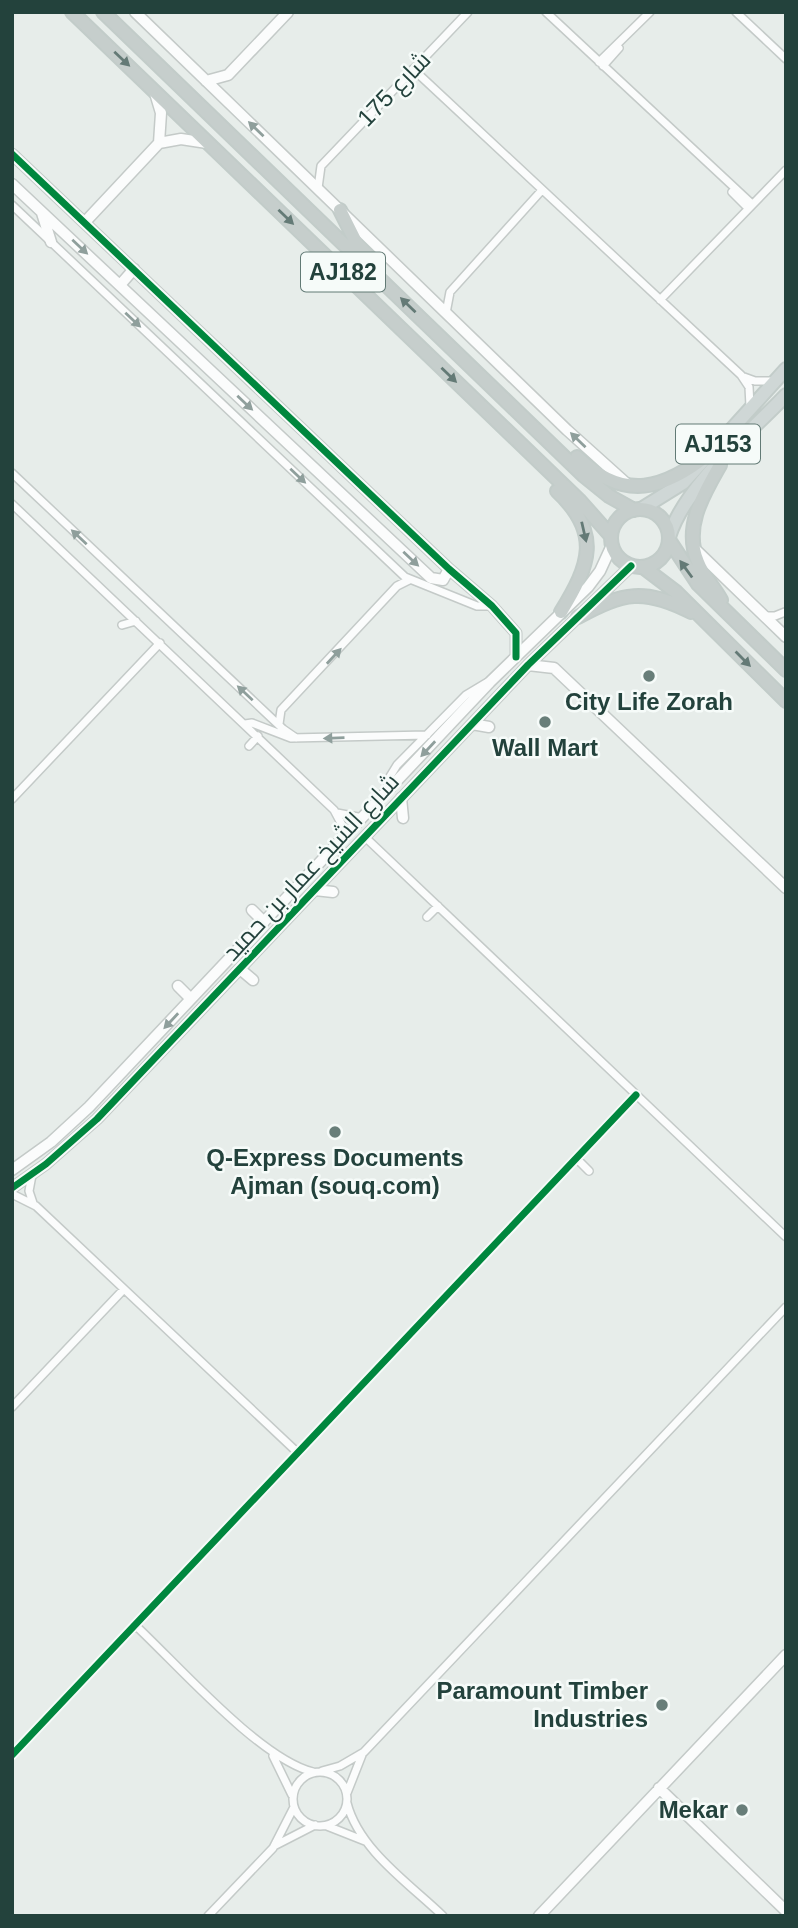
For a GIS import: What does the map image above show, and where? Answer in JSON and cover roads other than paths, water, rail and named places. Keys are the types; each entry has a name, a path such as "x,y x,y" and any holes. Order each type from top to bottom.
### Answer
{"highway":[{"name":"AJ182","path":"72,12 150,84 590,510 611,540"},
{"name":"AJ182","path":"103,12 591,482 637,509"},
{"path":"340,210 357,244 384,275 390,288"},
{"path":"545,437 563,443 595,472 629,486 646,487 673,479 711,452"},
{"path":"533,457 541,474 576,510 586,531 586,564 561,612"},
{"path":"720,465 695,514 694,547 698,564 726,613"},
{"path":"786,670 726,613 688,572 669,539 661,517 637,509 618,519 611,540 619,558 668,584 786,701"},
{"path":"637,566 661,558 669,539"},
{"path":"579,617 614,598 636,594 659,597 701,616"}],"main road":[{"name":"AJ153","path":"637,509 676,490 786,369"},
{"name":"AJ153","path":"669,539 687,502 786,395"}],"street":[{"path":"135,12 629,486"},
{"path":"206,81 228,75 288,12"},
{"name":"شارع 175","path":"321,166 468,12"},
{"path":"546,12 750,206"},
{"path":"601,64 650,12"},
{"path":"736,12 785,56"},
{"path":"413,69 741,375 749,387 750,406"},
{"path":"224,98 228,75"},
{"path":"85,222 159,143 161,113 150,84"},
{"path":"159,143 192,139 214,146"},
{"path":"12,154 449,569 492,606 514,629 518,642 516,657"},
{"path":"298,169 321,166 318,188"},
{"path":"660,300 786,170"},
{"path":"12,184 431,578 443,580 449,569"},
{"path":"446,313 450,292 542,190"},
{"path":"12,205 409,580 477,606 492,606"},
{"path":"42,212 51,242"},
{"path":"120,285 134,269"},
{"path":"429,296 450,292"},
{"path":"741,375 755,381 774,381"},
{"path":"12,473 279,726 296,738"},
{"path":"12,503 334,810 350,818 363,818"},
{"name":"شارع الشيخ عمار بن حميد","path":"12,1170 83,1113 491,682 594,579 611,540"},
{"path":"694,547 713,569 783,635"},
{"name":"شارع الشيخ عمار بن حميد","path":"12,1188 32,1175 97,1119 551,641 637,566"},
{"path":"279,726 281,710 397,586 409,580"},
{"path":"764,615 775,617 785,612"},
{"path":"783,635 785,612"},
{"path":"122,625 136,621"},
{"path":"514,629 539,632"},
{"path":"551,641 554,668"},
{"path":"12,799 160,643"},
{"path":"528,665 554,668 786,888"},
{"path":"387,794 394,769 466,695 491,682"},
{"path":"245,724 253,723 281,736 296,738 427,735"},
{"path":"472,724 489,727"},
{"path":"249,746 258,736"},
{"path":"401,799 403,818"},
{"path":"334,810 342,825 340,842"},
{"path":"365,837 786,1237"},
{"path":"315,890 333,892"},
{"path":"427,917 438,906"},
{"path":"251,910 264,922"},
{"path":"240,969 253,980"},
{"path":"178,986 191,999"},
{"path":"12,1755 636,1095"},
{"path":"577,1158 589,1171"},
{"path":"32,1175 29,1191 36,1206"},
{"path":"12,1194 36,1206 298,1453"},
{"path":"12,1407 124,1289"},
{"path":"208,1916 272,1848 301,1779 340,1766 364,1752 786,1307"},
{"path":"135,1625 268,1750 285,1762 341,1781 355,1824 368,1843 443,1916"},
{"path":"539,1916 786,1656"},
{"path":"268,1750 286,1777 293,1802 302,1819 368,1843"},
{"path":"272,1848 320,1825 337,1820 364,1752"},
{"path":"659,1788 786,1911"}],"place":[{"name":"City Life Zorah","path":"649,676"},
{"name":"Wall Mart","path":"545,722"},
{"name":"Q-Express Documents Ajman (souq.com)","path":"335,1132"},
{"name":"Paramount Timber Industries","path":"662,1705"},
{"name":"Mekar","path":"742,1810"}]}
